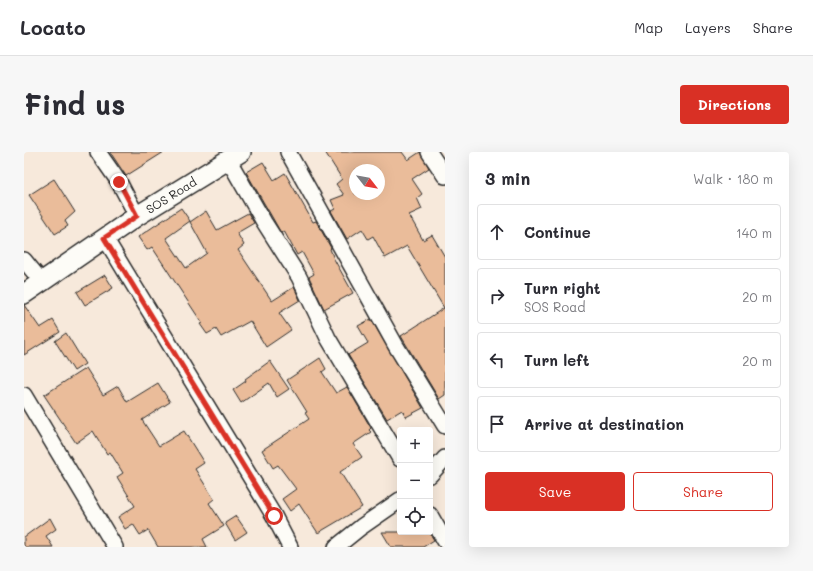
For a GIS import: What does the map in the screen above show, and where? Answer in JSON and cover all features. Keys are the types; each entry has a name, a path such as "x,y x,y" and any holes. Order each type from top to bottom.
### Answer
{"street":[{"path":"98,152 119,182 137,216"},
{"path":"288,152 396,346 445,426"},
{"path":"429,152 445,176"},
{"path":"233,155 264,222 299,277 328,338 397,454"},
{"name":"SOS Road","path":"24,294 137,216 233,155"},
{"path":"104,238 274,516 290,547"},
{"path":"24,260 42,282"},
{"path":"24,395 115,547"},
{"path":"433,471 445,458"},
{"path":"336,547 361,527 397,502"},
{"path":"433,520 445,541"}],"building":[{"path":"110,152 164,152 126,176"},
{"path":"325,152 402,152 408,160 420,152 429,168 412,179 422,194 417,198 422,209 409,215 423,240 432,235 445,257 445,395 439,399 401,336 444,308 407,246 385,258 373,236 368,239 362,229 347,239 331,211 335,209 331,200 344,195 336,184 342,179"},
{"path":"263,162 274,180 285,173 313,222 316,221 331,248 330,249 334,259 353,293 324,309 309,277 314,274 302,252 297,255 284,231 281,233 246,172"},
{"path":"54,179 75,212 65,221 68,226 55,234 29,195"},
{"path":"181,208 190,221 166,238 186,268 207,253 190,222 206,211 217,230 248,213 254,223 237,233 244,245 238,250 272,301 294,287 300,300 279,313 291,330 266,347 250,321 221,337 216,329 207,334 200,324 202,323 152,247 147,250 138,237"},
{"path":"105,275 113,288 85,305 77,292"},
{"path":"24,305 40,328 53,320 60,332 24,355"},
{"path":"371,319 423,408 406,417 402,410 387,419 348,355 368,343 358,326"},
{"path":"66,333 85,364 74,371 55,341"},
{"path":"320,358 326,369 322,372 336,393 347,387 371,428 369,430 371,432 353,444 362,457 340,472 362,507 318,533 299,504 290,511 282,499 296,489 278,465 273,468 262,450 309,419 305,413 307,412 287,380"},
{"path":"270,361 289,389 277,397 269,383 241,403 233,390 246,381 245,379"},
{"path":"86,368 103,395 118,386 127,402 158,383 170,402 142,420 159,446 184,431 204,463 195,469 214,499 209,503 224,526 203,539 207,547 158,547 148,530 140,535 133,524 125,529 118,517 135,506 117,477 123,473 110,452 107,454 93,431 76,443 44,395"},
{"path":"236,516 247,532 235,540 225,523"},
{"path":"50,518 56,529 46,536 53,547 24,547 24,537"},
{"path":"382,532 397,532 397,535 431,535 434,540 423,547 391,547"}],"route":[{"path":"119,182 137,216 104,238 274,516"}]}
